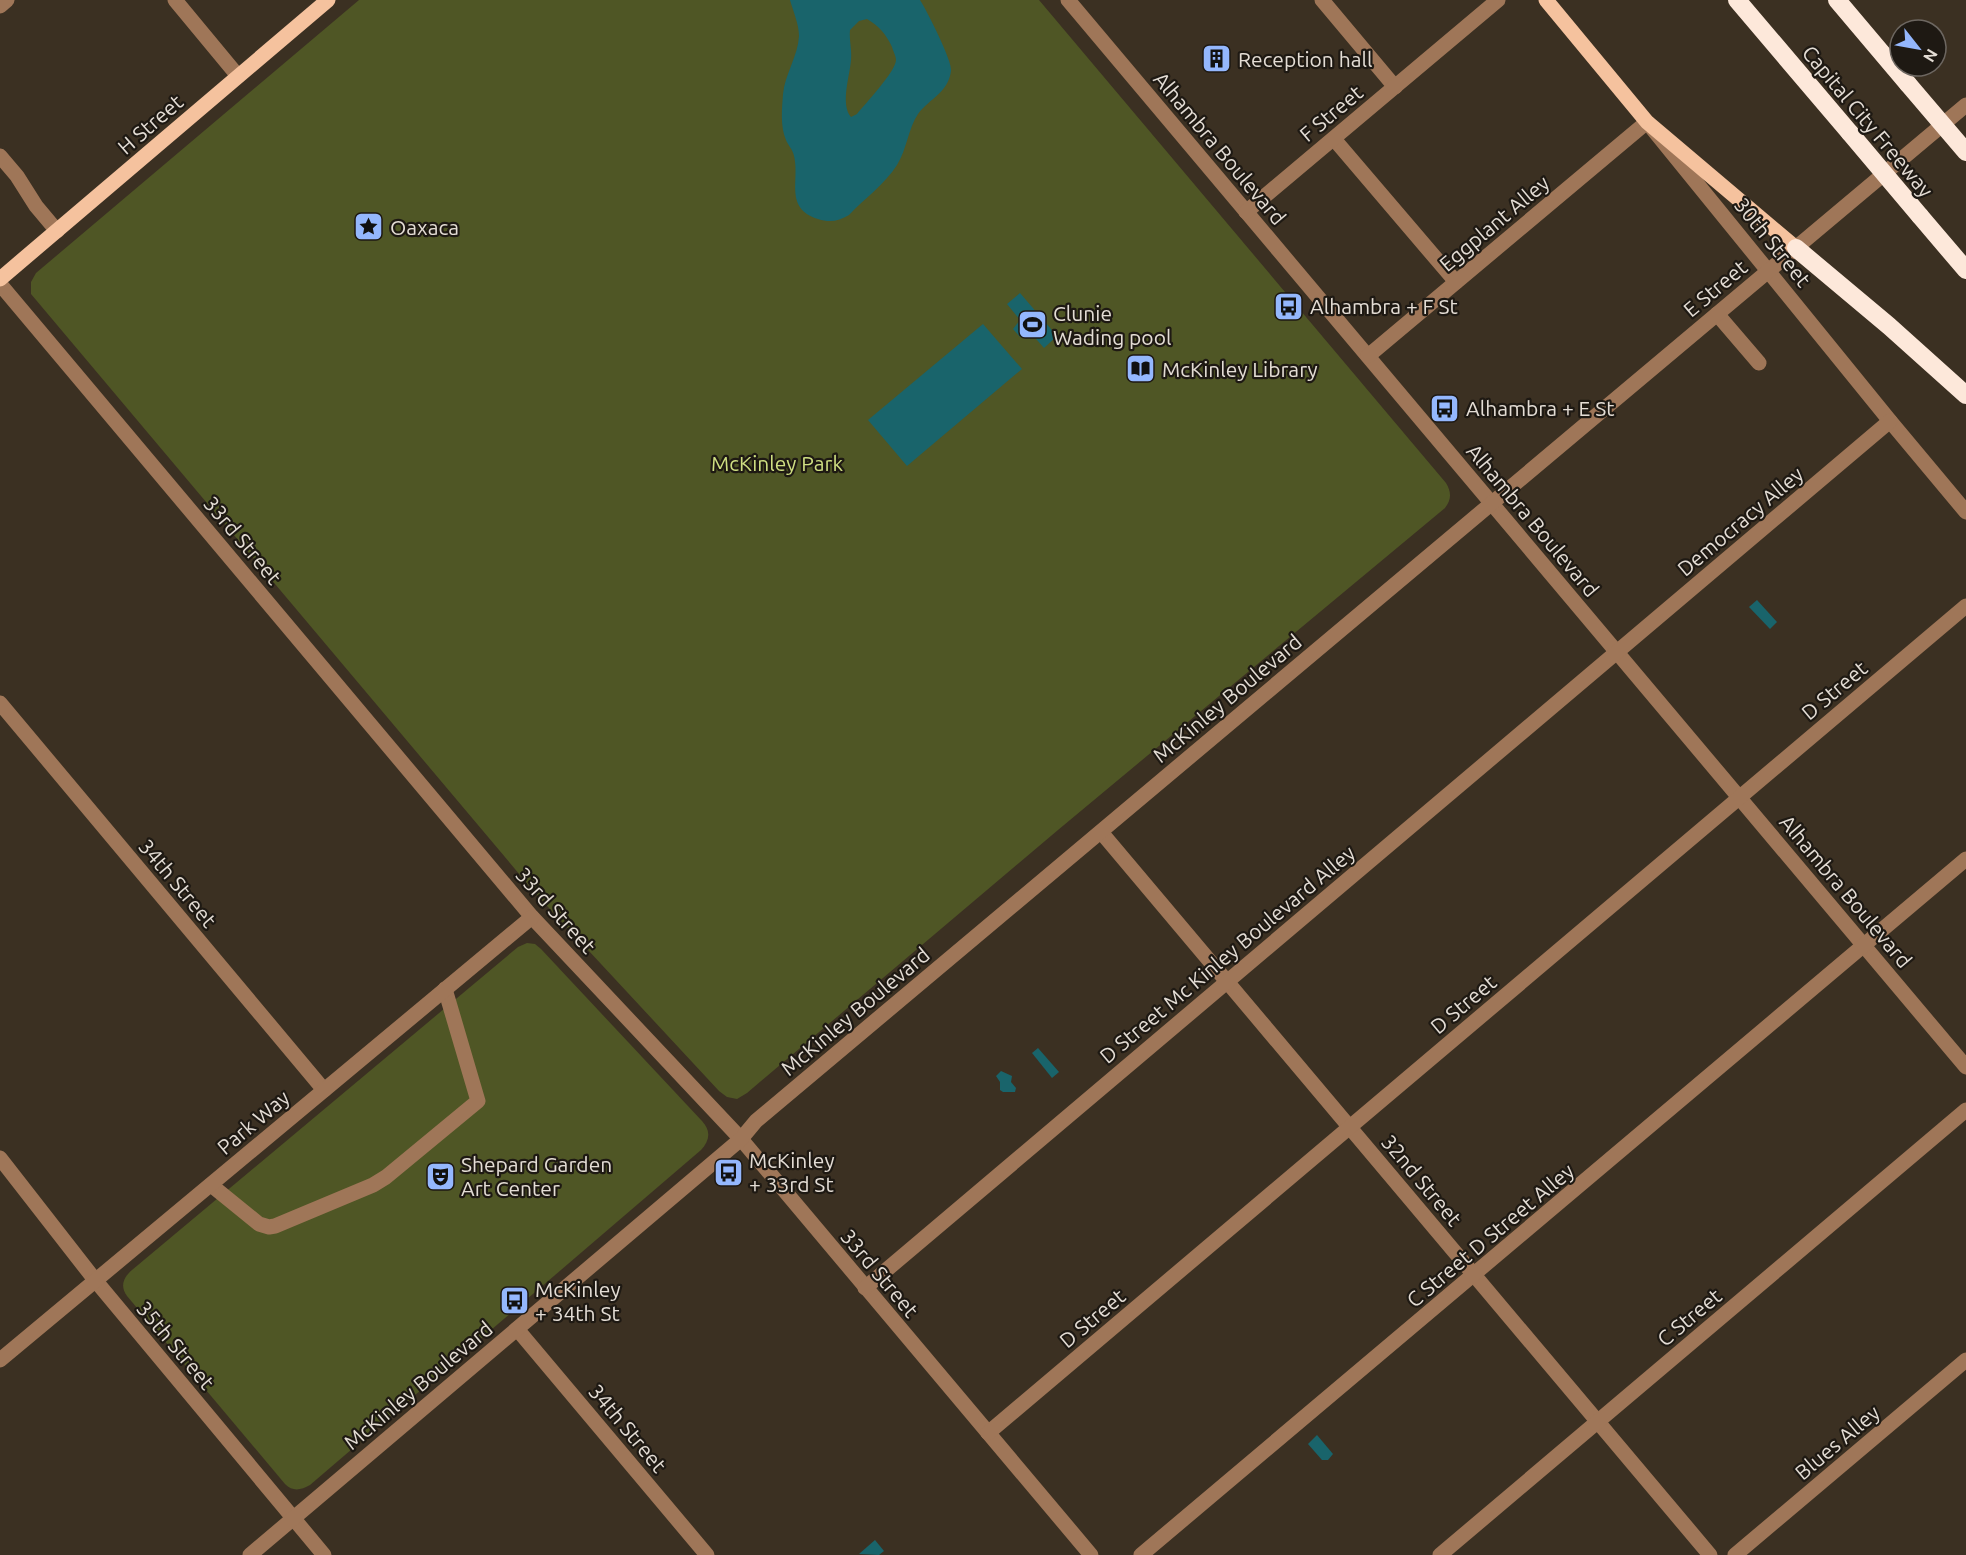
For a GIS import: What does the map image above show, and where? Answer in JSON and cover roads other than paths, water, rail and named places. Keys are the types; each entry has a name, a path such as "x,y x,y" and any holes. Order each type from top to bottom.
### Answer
{"highway":[{"name":"Capital City Freeway","path":"1737,0 1966,270"},
{"path":"1837,0 1966,152"},
{"path":"1796,248 1889,326 1966,395"}],"main road":[{"name":"H Street","path":"0,279 328,0"},
{"name":"30th Street","path":"1546,0 1647,122"},
{"path":"1647,122 1796,248"}],"street":[{"path":"0,6 7,0"},
{"path":"175,0 238,76"},
{"name":"Alhambra Boulevard","path":"1068,0 1966,1067"},
{"path":"1322,0 1395,87"},
{"name":"F Street","path":"1246,212 1498,0"},
{"name":"E Street","path":"1492,503 1966,105"},
{"name":"30th Street","path":"1647,122 1966,512"},
{"name":"Eggplant Alley","path":"1368,356 1647,122"},
{"path":"1334,139 1456,282"},
{"path":"0,156 57,231"},
{"name":"33rd Street","path":"0,284 532,917 741,1139 1091,1555"},
{"path":"1717,314 1760,363"},
{"name":"Democracy Alley","path":"1617,653 1890,421"},
{"name":"McKinley Boulevard","path":"250,1555 741,1139 756,1121 1492,503"},
{"name":"D Street","path":"988,1433 1966,606"},
{"name":"D Street Mc Kinley Boulevard Alley","path":"865,1288 1617,653"},
{"name":"34th Street","path":"0,703 324,1090"},
{"name":"32nd Street","path":"1101,832 1710,1555"},
{"name":"C Street D Street Alley","path":"1141,1555 1966,859"},
{"name":"Park Way","path":"0,1360 532,917"},
{"path":"211,1185 259,1224 269,1227 373,1185 408,1161 478,1101 445,989"},
{"name":"C Street","path":"1440,1555 1966,1110"},
{"name":"35th Street","path":"0,1158 96,1280 324,1555"},
{"name":"34th Street","path":"517,1329 707,1555"},
{"name":"Blues Alley","path":"1735,1555 1966,1360"}],"water":[{"path":"790,0 920,0 939,36 951,66 946,85 918,114 900,159 892,172 849,215 834,221 818,219 807,214 797,201 794,156 784,135 782,117 784,87 799,36","holes":["867,19 887,38 896,60 891,72 880,87 857,114 851,117 846,105 851,60 850,30 859,21"]},
{"name":"Clunie Wading pool","path":"1020,293 1057,336 1044,348 1030,332 1020,337 1013,329 1020,320 1007,304"},
{"path":"983,324 1022,369 907,466 868,420"},
{"path":"1757,600 1777,622 1770,629 1749,607"},
{"path":"1038,1048 1059,1072 1052,1078 1032,1053"},
{"path":"1001,1071 1012,1076 1011,1082 1016,1088 1015,1092 1000,1090 1000,1082 996,1076"},
{"path":"1317,1435 1333,1454 1328,1460 1322,1460 1308,1444"},
{"path":"875,1540 884,1551 879,1555 859,1554"}],"place":[{"name":"Reception hall","path":"1217,59"},
{"name":"Oaxaca","path":"369,227"},
{"name":"Alhambra + F St","path":"1289,306"},
{"name":"Clunie Wading pool","path":"1032,325"},
{"name":"McKinley Library","path":"1141,369"},
{"name":"Alhambra + E St","path":"1445,408"},
{"name":"McKinley + 33rd St","path":"728,1172"},
{"name":"Shepard Garden Art Center","path":"440,1176"},
{"name":"McKinley + 34th St","path":"514,1301"}],"park label":[{"name":"McKinley Park","path":"777,463"}]}
